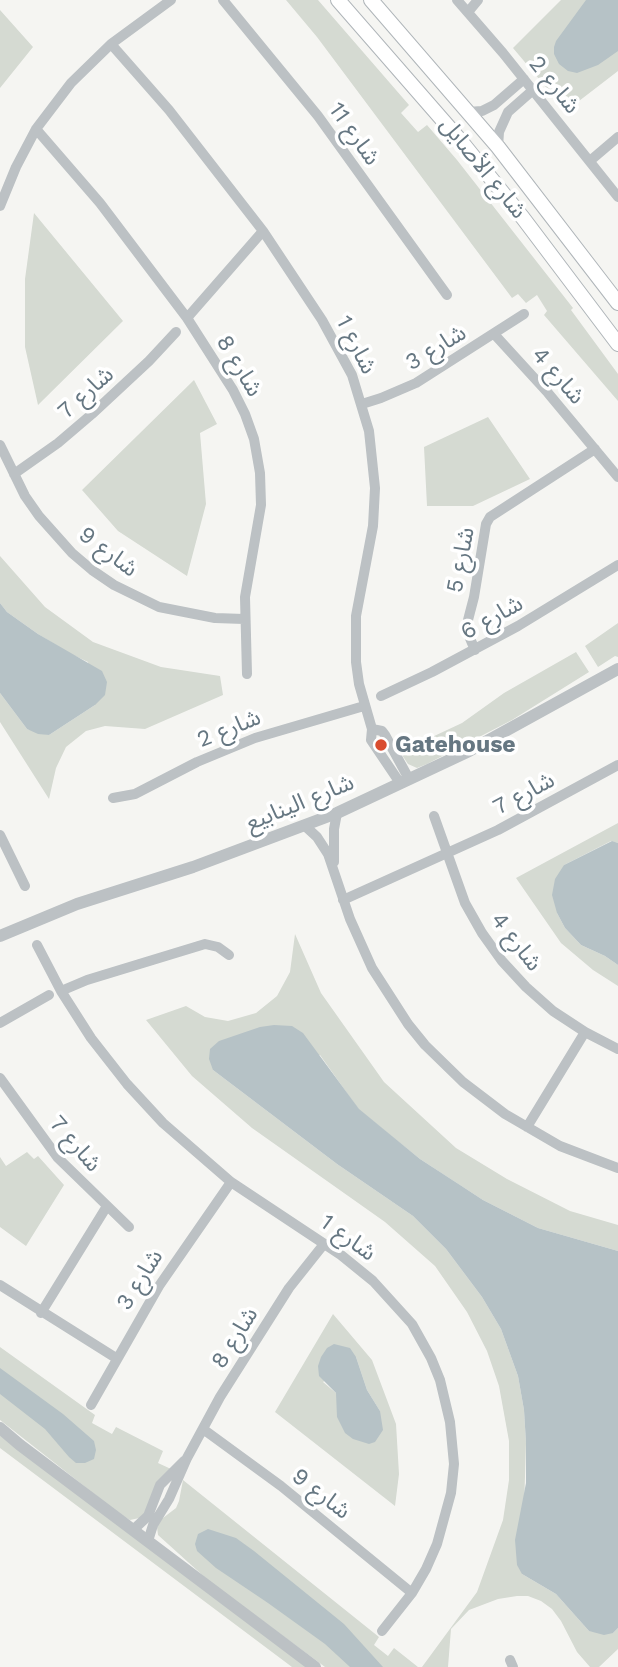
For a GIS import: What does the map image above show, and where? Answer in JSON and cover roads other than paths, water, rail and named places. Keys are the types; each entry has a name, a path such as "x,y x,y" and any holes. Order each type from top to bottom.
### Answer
{"main road":[{"name":"شارع الأصايل","path":"338,0 460,140 618,344"},
{"name":"شارع الأصايل","path":"371,0 498,147 618,303"}],"street":[{"path":"0,206 36,129 71,83 111,44 172,0"},
{"name":"شارع 11","path":"223,0 318,116 447,295"},
{"name":"شارع 2","path":"457,0 591,160 618,197"},
{"path":"468,12 478,0"},
{"name":"شارع 1","path":"111,44 169,110 263,231 338,347 362,404 373,459 374,488 373,526 356,616 356,662 364,706 372,729 372,743 405,781"},
{"path":"468,112 482,111 494,106 524,79"},
{"path":"498,147 499,132 505,118 516,112 535,92"},
{"path":"494,106 505,118"},
{"name":"شارع 8","path":"36,129 115,222 187,318 233,390 254,439 261,473 261,505 247,575 244,619 247,674"},
{"path":"591,160 618,137"},
{"path":"187,318 263,231"},
{"name":"شارع 3","path":"362,404 416,383 524,314"},
{"name":"شارع 7","path":"14,474 58,443 111,397 176,332"},
{"name":"شارع 4","path":"495,334 618,477"},
{"name":"شارع 9","path":"0,445 25,496 54,534 82,562 114,585 159,607 215,618 244,619"},
{"name":"شارع 5","path":"475,650 468,636 468,620 486,524 490,517 594,449"},
{"name":"شارع 6","path":"381,696 475,650 618,565"},
{"name":"شارع الينابيع","path":"602,677 618,664"},
{"name":"شارع الينابيع","path":"0,936 78,904 193,867 337,813 497,736 618,669"},
{"name":"شارع 2","path":"113,797 135,794 197,762 254,738 364,706"},
{"name":"شارع 1","path":"372,729 385,735 405,781"},
{"name":"شارع 7","path":"447,855 618,765"},
{"path":"336,880 333,840 337,813"},
{"name":"شارع 4","path":"434,816 469,911 502,961 538,999 584,1032 618,1049"},
{"path":"304,825 323,846 372,968 408,1024 443,1064 505,1114 560,1146 618,1168"},
{"path":"1,838 25,886"},
{"path":"343,900 447,855"},
{"path":"61,991 87,980 205,944 218,947 229,955"},
{"name":"شارع 1","path":"37,945 61,991 91,1038 127,1084 180,1140 231,1182 324,1244 373,1281 400,1308 431,1358 447,1404 453,1450 451,1493 438,1544 412,1592 382,1631"},
{"path":"0,1023 49,995"},
{"path":"527,1127 584,1032"},
{"name":"شارع 7","path":"0,1079 52,1151 129,1227"},
{"name":"شارع 3","path":"91,1405 170,1268 231,1182"},
{"path":"41,1313 107,1206"},
{"name":"شارع 8","path":"176,1486 202,1429 264,1327 324,1244"},
{"path":"0,1285 116,1358"},
{"path":"0,1428 316,1667"},
{"name":"شارع 9","path":"202,1429 281,1486 412,1592"},
{"name":"شارع 8","path":"133,1530 148,1516 158,1488 187,1458"},
{"path":"153,1500 164,1507 170,1506 178,1497 176,1486 166,1479"},
{"path":"148,1541 153,1525 164,1507"}],"place":[{"name":"Gatehouse","path":"381,745"}]}
